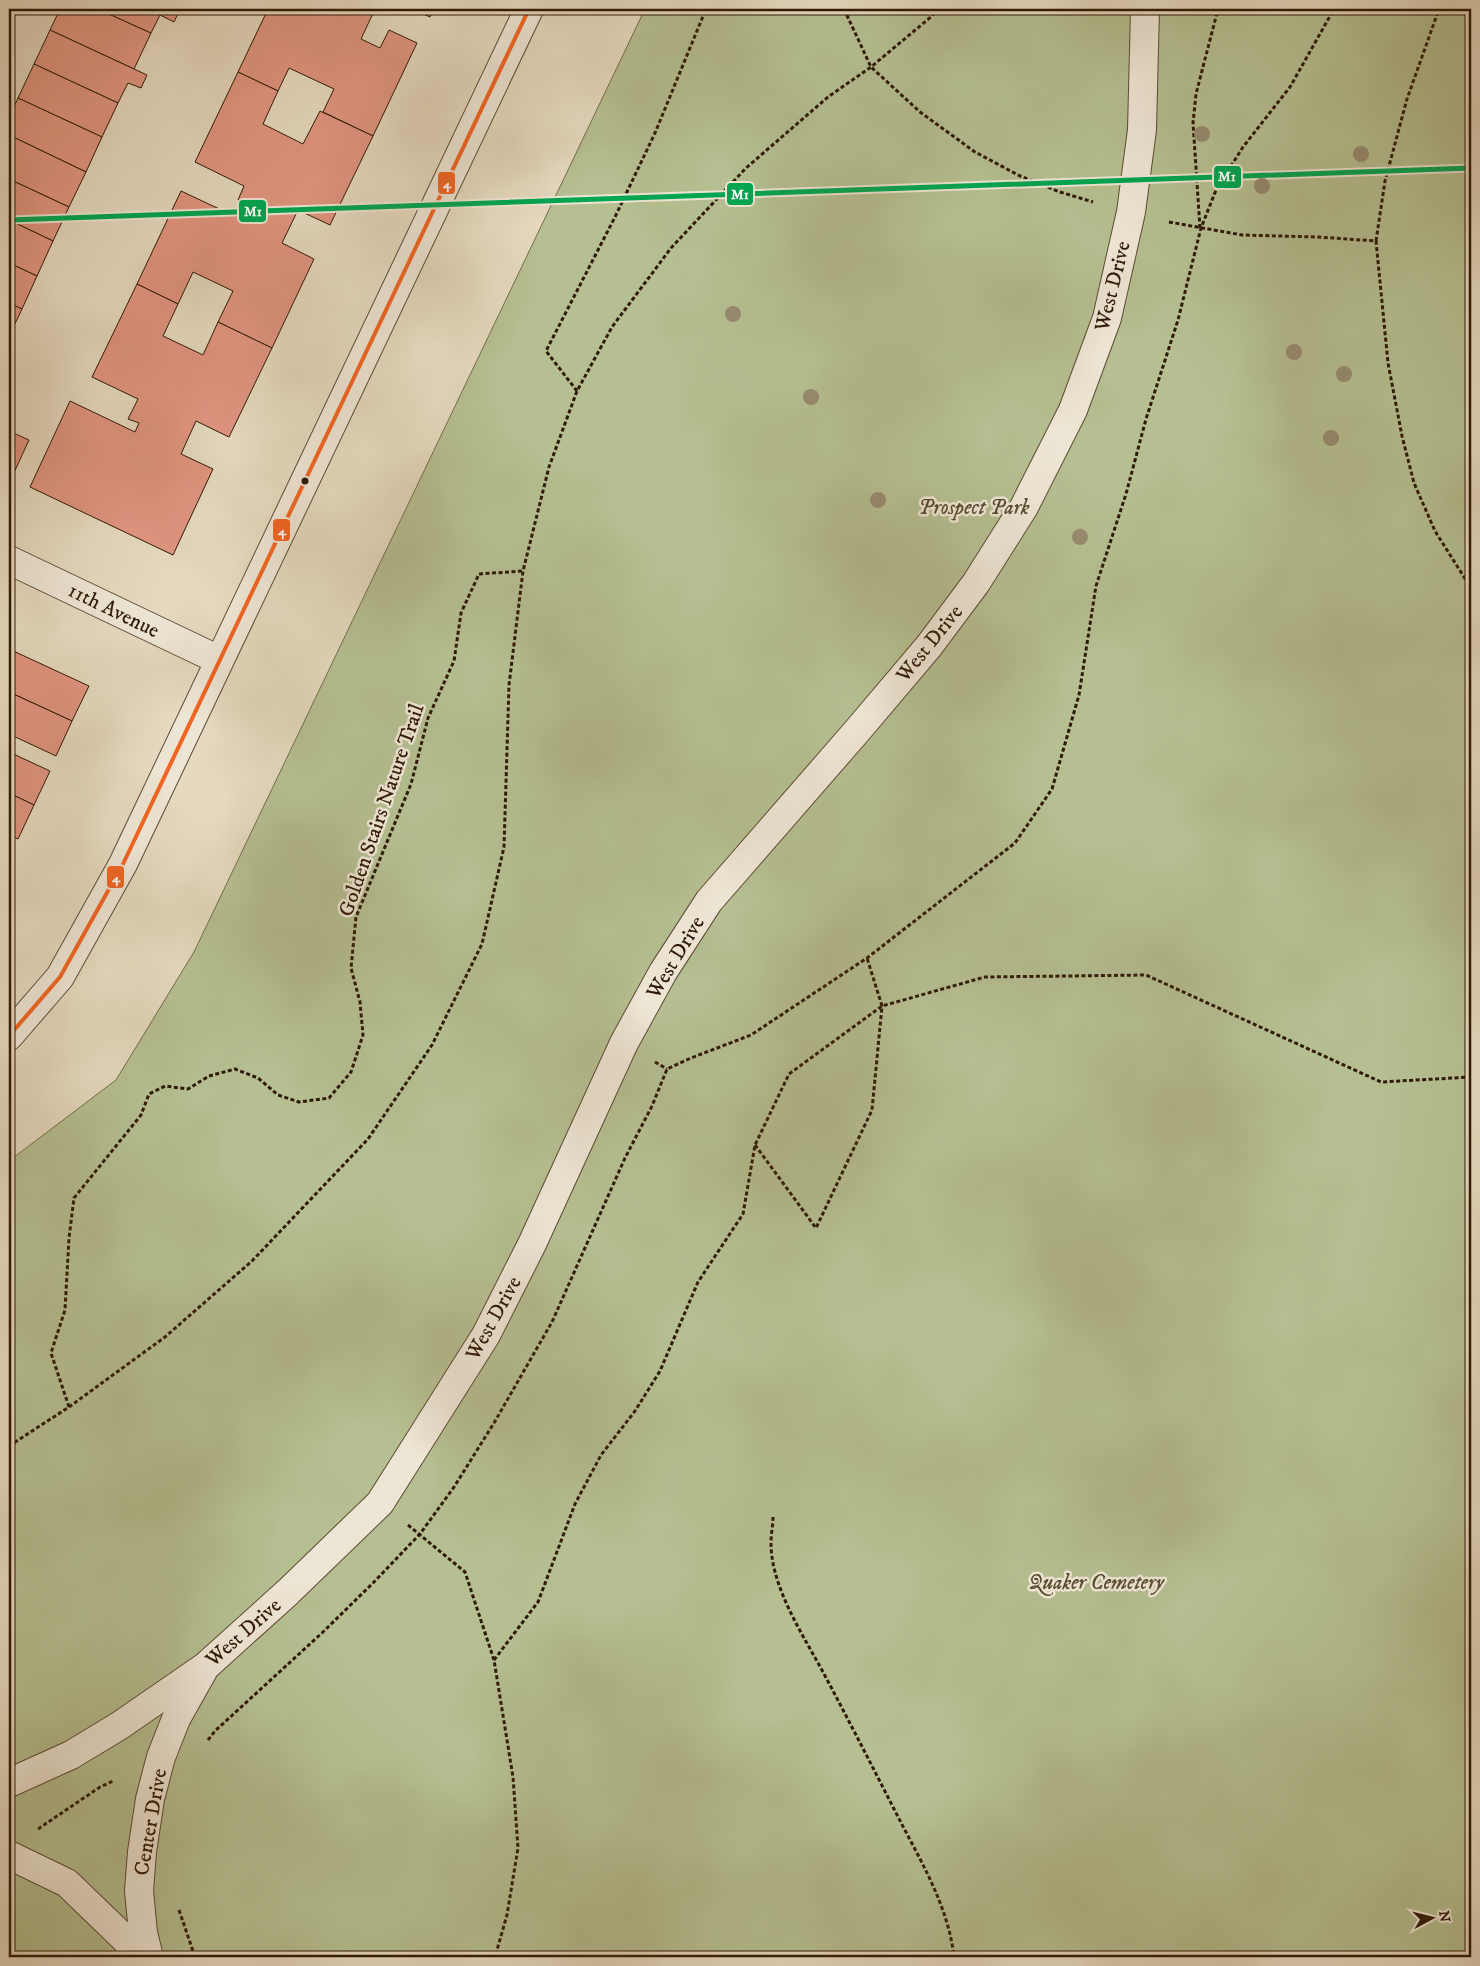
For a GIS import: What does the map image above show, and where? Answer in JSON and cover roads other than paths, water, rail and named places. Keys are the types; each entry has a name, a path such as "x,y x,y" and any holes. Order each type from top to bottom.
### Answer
{"street":[{"path":"9,1036 60,976 123,864 529,9"},
{"name":"West Drive","path":"9,1783 70,1755 120,1726 206,1666 288,1592 380,1503 486,1335 532,1244 624,1044 663,972 704,908 929,646 976,583 1024,507 1073,410 1107,318 1131,212 1142,130 1145,9"},
{"name":"11th Avenue","path":"9,560 219,660"},
{"name":"Center Drive","path":"149,1957 143,1933 139,1891 142,1852 150,1799 161,1758 176,1720 206,1666"},
{"path":"9,1855 68,1884 126,1940 137,1957"}],"park label":[{"name":"Prospect Park","path":"974,507"},
{"name":"Quaker Cemetery","path":"1096,1582"}]}
